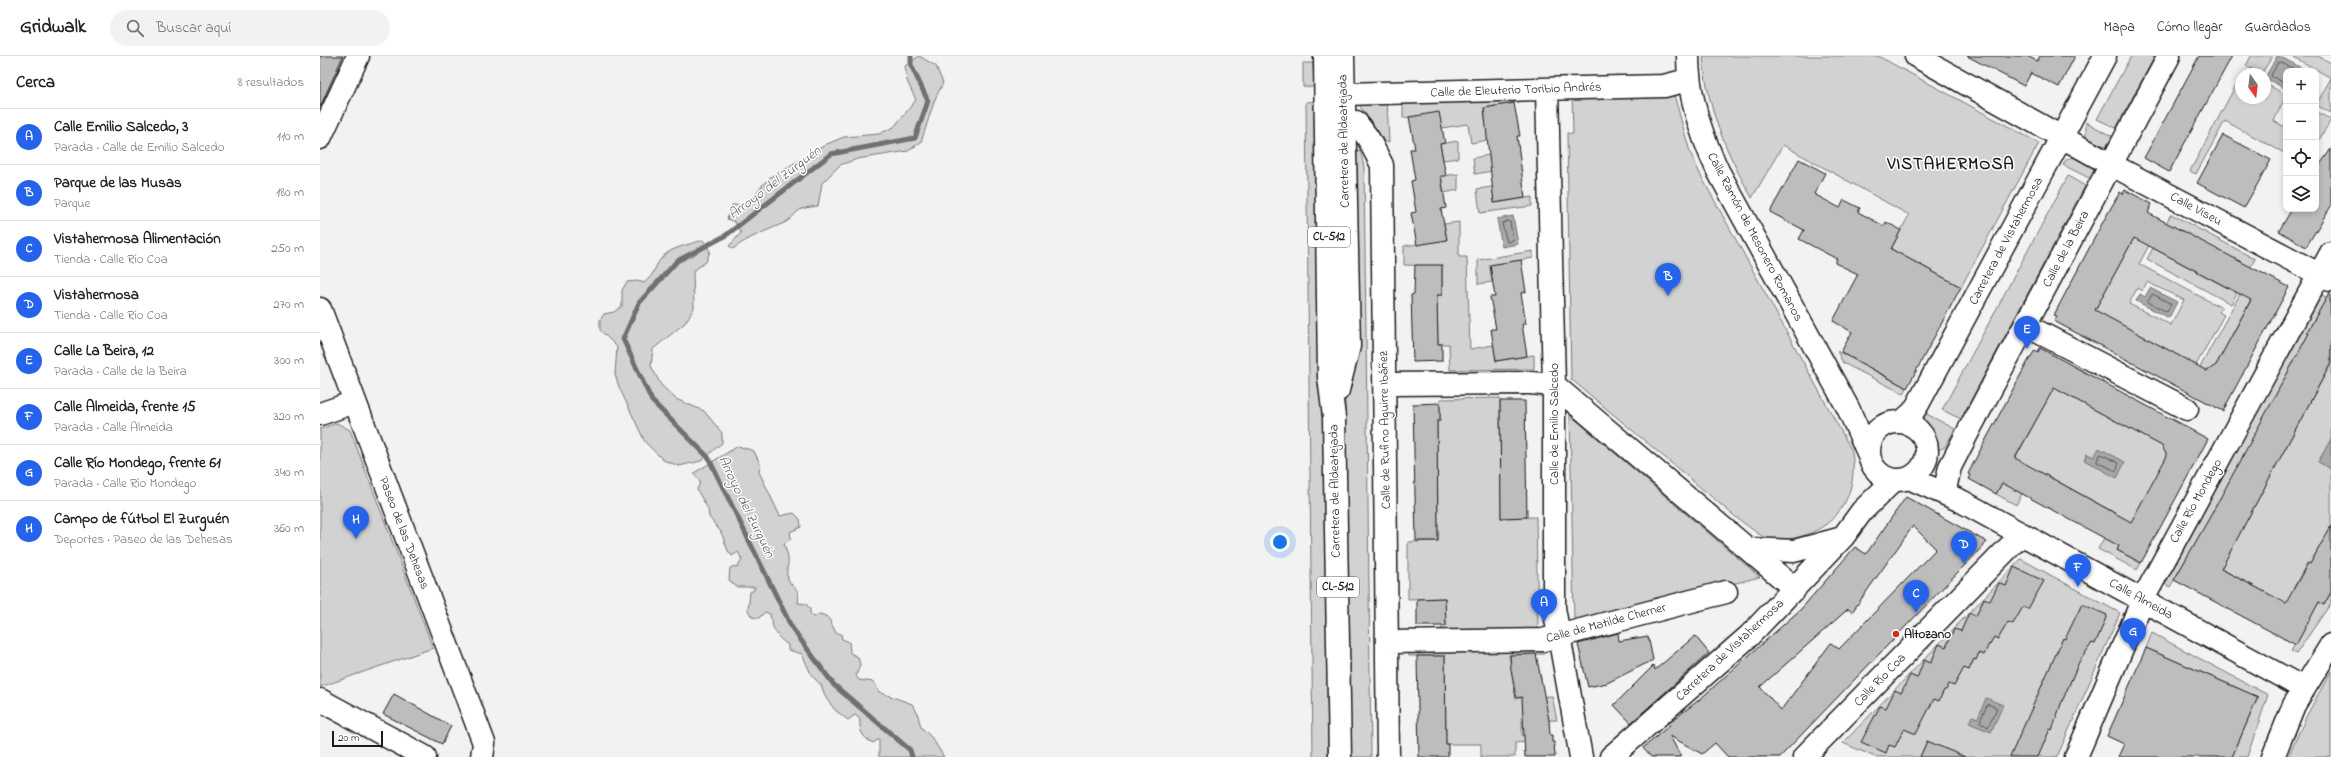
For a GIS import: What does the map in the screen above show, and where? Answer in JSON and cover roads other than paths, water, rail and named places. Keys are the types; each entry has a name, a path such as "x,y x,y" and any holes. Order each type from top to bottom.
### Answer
{"street":[{"path":"320,138 358,56"},
{"name":"Carretera de Aldeatejada","path":"1325,56 1329,226 1329,376 1334,417 1340,757"},
{"name":"Carretera de Aldeatejada","path":"1334,417 1339,382 1348,346 1343,56"},
{"name":"Calle Ramón de Mesonero Romanos","path":"1688,56 1688,80 1705,142 1718,171 1849,409 1870,460"},
{"name":"Calle Viseu","path":"1916,56 2062,135 2112,165 2324,277"},
{"name":"Carretera de Vistahermosa","path":"1892,424 1913,412 1918,404 2105,56"},
{"name":"Calle de la Beira","path":"1951,494 1950,467 2169,56"},
{"name":"Calle de Eleuterio Toribio Andrés","path":"1343,94 1664,86 1688,80"},
{"name":"Calle de Emilio Salcedo","path":"1547,89 1554,386 1554,608 1582,757"},
{"path":"1329,226 1336,194 1336,133 1344,122"},
{"name":"Calle de Rufino Aguirre Ibáñez","path":"1344,122 1356,122 1368,138 1382,165 1388,757"},
{"name":"Calle Río Mondego","path":"2076,757 2142,599 2324,277 2331,252"},
{"name":"Paseo de las Dehesas","path":"320,309 484,743 482,757"},
{"path":"2026,325 2187,410"},
{"path":"1385,384 1530,383 1554,386 1795,589"},
{"path":"320,414 355,402"},
{"name":"Calle Ramón de Mesonero Romanos","path":"1849,409 1866,421 1892,424"},
{"path":"1914,470 1927,450 1925,440 1920,431 1892,424 1874,434 1869,444 1870,460 1881,475 1914,470 1963,442"},
{"name":"Carretera de Vistahermosa","path":"1862,510 1870,460"},
{"name":"Carretera de Vistahermosa","path":"1611,757 1749,636 1843,537 1862,510 1914,470"},
{"name":"Calle Almeida","path":"1914,470 1951,494 2022,534 2303,688"},
{"name":"Calle Río Coa","path":"1804,757 2022,534"},
{"path":"1748,549 1794,552 1843,537"},
{"name":"Calle de Matilde Cherner","path":"1388,642 1543,640 1726,592"},
{"path":"2273,757 2288,718 2303,688 2331,645"},
{"path":"320,700 425,757"}],"water":[{"path":"2277,56 2279,56 2301,68 2283,68 2283,87 2271,81 2270,68"},
{"path":"1513,216 1518,244 1502,247 1497,219"},
{"path":"2150,288 2177,302 2169,318 2136,301 2140,294 2145,297"},
{"path":"2331,439 2331,469 2318,462"},
{"path":"2099,448 2125,462 2117,478 2084,460 2087,454 2094,457"},
{"path":"1986,698 2003,705 1991,732 1969,723 1972,716 1978,718"}],"waterway":[{"name":"Arroyo del Zurguén","path":"911,56 911,65 928,101 915,138 831,154 725,236 677,261 639,303 623,339 652,401 708,457 792,628 834,685 910,750 912,757"}],"place":[{"name":"Parque de las Musas","path":"1668,296"},
{"name":"Calle La Beira, 12","path":"2027,349"},
{"name":"Campo de fútbol El Zurguén","path":"356,539"},
{"name":"Vistahermosa","path":"1964,564"},
{"name":"Calle Almeida, frente 15","path":"2078,587"},
{"name":"Vistahermosa Alimentación","path":"1916,613"},
{"name":"Calle Emilio Salcedo, 3","path":"1544,622"},
{"name":"Altozano","path":"1896,634"},
{"name":"Calle Río Mondego, frente 61","path":"2133,651"}],"district":[{"name":"VISTAHERMOSA","path":"1951,164"}]}
